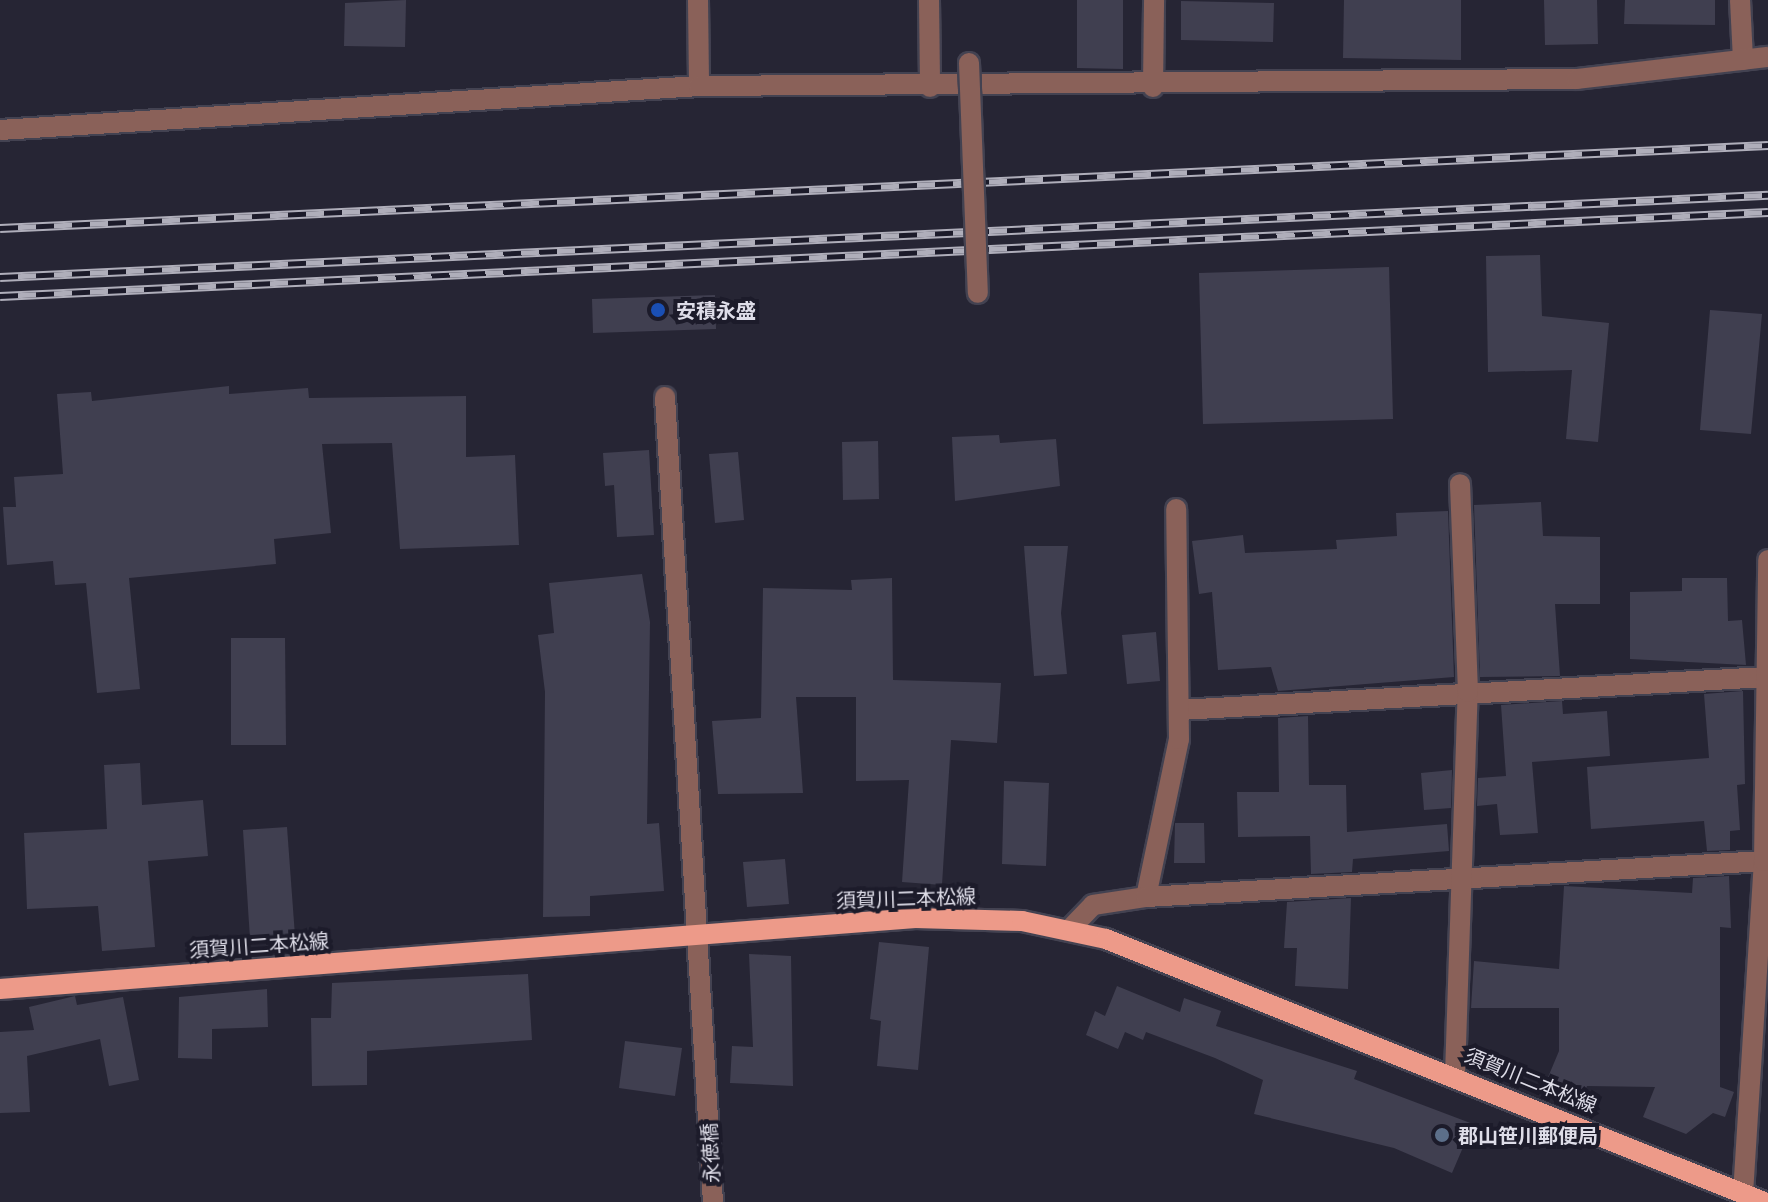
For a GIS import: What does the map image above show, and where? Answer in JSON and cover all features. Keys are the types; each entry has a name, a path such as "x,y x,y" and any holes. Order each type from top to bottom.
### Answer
{"main road":[{"name":"須賀川二本松線","path":"0,989 915,918 1070,929 1455,1075 1764,1202"}],"street":[{"path":"698,0 699,86"},
{"path":"929,0 930,87"},
{"path":"1153,87 1154,0"},
{"path":"1740,0 1743,60"},
{"path":"0,130 699,86 1153,87 1577,79 1768,57"},
{"path":"969,63 978,293"},
{"name":"永徳橋","path":"665,397 702,936 713,1202"},
{"path":"1455,1075 1468,692 1460,484"},
{"path":"1146,897 1180,710 1176,509"},
{"path":"1743,1194 1764,861 1768,560"},
{"path":"1180,710 1766,677"},
{"path":"1070,929 1093,905 1146,897 1764,861"}],"building":[{"path":"406,0 405,47 344,46 345,3"},
{"path":"1077,0 1123,0 1123,69 1077,68"},
{"path":"1344,0 1461,0 1461,60 1343,58"},
{"path":"1544,0 1597,0 1598,44 1545,45"},
{"path":"1625,0 1715,0 1715,25 1624,24"},
{"path":"1181,1 1274,3 1273,42 1181,40"},
{"path":"1540,255 1542,316 1609,323 1598,442 1566,439 1572,370 1488,372 1486,256"},
{"path":"1389,267 1393,419 1203,424 1199,273"},
{"path":"715,295 716,329 593,333 592,299"},
{"path":"1710,310 1762,314 1751,434 1700,430"},
{"path":"229,386 229,394 308,388 309,398 466,396 466,457 515,455 519,545 400,549 392,443 322,444 331,533 274,539 276,564 129,578 140,689 97,693 86,583 55,585 53,561 7,565 3,507 16,507 14,477 63,474 57,394 91,392 92,401"},
{"path":"999,435 1000,443 1056,439 1060,486 955,501 952,437"},
{"path":"878,441 879,499 843,500 842,442"},
{"path":"649,450 654,535 617,537 614,485 605,486 603,453"},
{"path":"738,452 744,520 715,523 709,454"},
{"path":"1541,502 1543,536 1600,537 1600,604 1555,604 1560,676 1480,677 1474,505"},
{"path":"1448,511 1454,677 1278,691 1271,667 1218,670 1212,592 1199,594 1192,541 1243,535 1245,553 1337,549 1336,540 1397,536 1396,513"},
{"path":"1024,546 1068,546 1061,613 1067,674 1034,676"},
{"path":"642,574 650,622 647,824 659,823 664,891 590,896 590,916 543,917 545,692 538,635 554,633 549,583"},
{"path":"892,578 893,680 1001,683 997,743 951,740 942,885 902,882 909,780 856,781 856,697 796,697 803,793 718,794 712,721 761,718 763,588 852,590 851,580"},
{"path":"1682,578 1727,578 1728,621 1742,620 1746,665 1630,659 1630,592 1682,591"},
{"path":"1156,632 1160,681 1127,684 1122,635"},
{"path":"231,638 285,638 286,745 231,745"},
{"path":"1743,691 1745,784 1737,785 1740,830 1730,831 1730,850 1707,851 1704,821 1591,829 1587,767 1709,758 1704,694"},
{"path":"1562,701 1563,714 1607,711 1610,756 1532,762 1538,833 1500,835 1497,804 1477,806 1478,778 1506,776 1501,705"},
{"path":"1308,716 1309,785 1346,785 1347,832 1447,824 1449,851 1353,859 1352,872 1311,874 1310,836 1238,837 1237,792 1279,792 1278,718"},
{"path":"140,763 142,805 203,800 208,856 148,861 155,947 102,951 98,906 27,909 24,833 107,829 104,765"},
{"path":"1452,770 1451,808 1424,810 1421,773"},
{"path":"1004,781 1049,783 1046,866 1002,864"},
{"path":"1175,823 1204,823 1205,863 1174,863"},
{"path":"287,827 295,936 250,939 243,830"},
{"path":"785,859 789,904 747,907 743,862"},
{"path":"1729,876 1731,928 1720,927 1720,1087 1734,1092 1725,1117 1713,1113 1686,1134 1643,1117 1655,1087 1587,1086 1582,1098 1546,1082 1559,1051 1559,1008 1471,1008 1474,961 1559,969 1564,886 1692,893 1693,878"},
{"path":"1351,898 1348,989 1295,986 1297,948 1284,948 1287,902"},
{"path":"879,942 929,947 918,1070 877,1066 881,1021 870,1019"},
{"path":"749,954 791,956 793,1086 730,1083 732,1046 753,1047"},
{"path":"528,974 532,1040 367,1051 367,1085 312,1086 311,1018 331,1018 332,983"},
{"path":"1117,986 1180,1012 1184,998 1221,1011 1216,1026 1357,1071 1354,1079 1473,1124 1452,1173 1394,1148 1254,1114 1263,1080 1215,1058 1146,1032 1143,1040 1125,1032 1118,1049 1086,1035 1095,1011 1105,1016"},
{"path":"267,989 268,1027 212,1029 212,1059 178,1058 179,997"},
{"path":"75,996 77,1005 123,997 139,1080 109,1086 100,1039 27,1056 30,1112 0,1113 0,1032 34,1030 29,1007"},
{"path":"625,1041 682,1048 675,1096 619,1088"}],"railway":[{"path":"0,228 1768,145"},
{"path":"0,277 1768,195"},
{"path":"0,296 1768,212"}],"place":[{"name":"安積永盛","path":"658,310"},
{"name":"郡山笹川郵便局","path":"1442,1135"}]}
